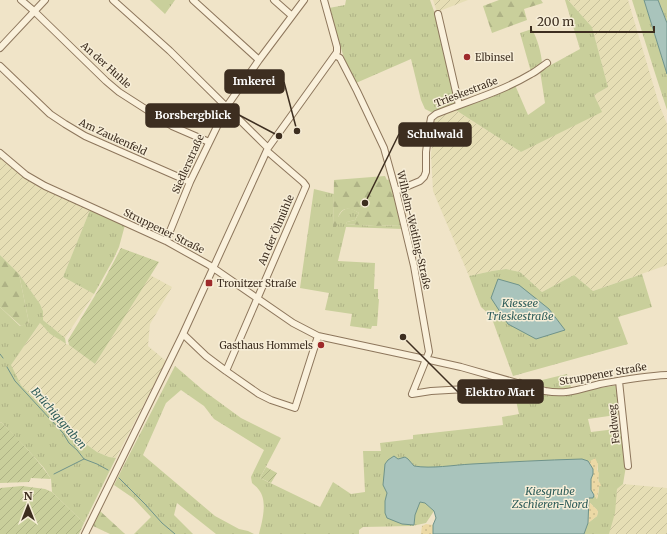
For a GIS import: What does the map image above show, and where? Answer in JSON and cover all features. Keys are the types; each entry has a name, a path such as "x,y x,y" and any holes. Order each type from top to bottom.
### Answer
{"street":[{"name":"An der Huhle","path":"22,0 119,92 172,126 209,142"},
{"path":"0,48 45,0"},
{"path":"113,0 170,51 227,106 268,149"},
{"path":"194,0 259,60"},
{"path":"274,0 291,16"},
{"name":"Siedlerstraße","path":"166,241 190,182 227,106 304,0"},
{"path":"85,534 183,334 268,149 335,55 338,47 324,0"},
{"path":"438,14 459,105"},
{"name":"Wilhelm-Weitling-Straße","path":"335,55 340,58 357,91 387,156 414,266 429,352 412,394 518,386 520,383"},
{"name":"Trieskestraße","path":"396,191 420,181 424,177 426,172 428,129 431,118 436,114 478,99 532,74 546,63"},
{"name":"Am Zaukenfeld","path":"0,66 50,114 65,124 85,136 190,182"},
{"name":"An der Ölmühle","path":"226,371 306,186 268,149"},
{"name":"Struppener Straße","path":"0,153 26,175 45,186 166,241 213,268 293,323 318,336 461,367 545,391 566,392 590,386 652,375 667,375"},
{"path":"183,334 206,356 259,394 271,400 295,408 318,336"},
{"name":"Feldweg","path":"619,381 628,466"}],"shaded area":[{"path":"433,0 468,0 437,12"},
{"path":"568,0 628,0 659,104 667,124 667,265 593,291 574,275 542,292 520,272 506,269 469,276 433,191 431,155 435,119 454,109 521,152 601,111 594,95 608,87 592,27"},
{"path":"0,158 28,180 90,210 63,277 94,294 65,338 43,320 43,311 40,304 19,274 0,255"},
{"path":"150,275 172,287 150,324 148,346 166,361 116,458 109,457 97,452 60,425 21,385 10,366 41,322 49,333 69,345 95,364"},
{"path":"623,484 667,488 667,534 609,534 617,489"}],"green space":[{"path":"150,0 175,0 165,14"},
{"path":"346,0 430,0 435,14 456,103 433,113 425,109 421,100 411,59 356,83 344,58 329,8 345,5"},
{"path":"499,0 541,0 543,3 524,9 527,20 492,33 483,6"},
{"path":"565,0 568,0 592,27 608,87 594,95 602,112 521,152 454,109 489,98 489,96 515,85 528,115 545,103 540,71 580,49"},
{"path":"632,0 644,0 667,74 667,110 654,70"},
{"path":"658,0 667,0 667,23"},
{"path":"532,29 539,46 542,65 531,72 520,33"},
{"path":"385,176 387,180 390,179 402,225 375,226 346,224 347,222 355,220 359,213 346,209 341,211 338,218 344,221 343,223 338,223 336,227 333,228 334,180"},
{"path":"314,189 334,194 333,227 342,211 349,208 359,213 355,220 347,222 346,224 375,226 402,225 403,229 346,227 338,261 375,263 374,289 378,289 379,299 377,326 372,326 371,329 350,326 352,314 325,310 329,293 300,288"},
{"path":"90,210 125,225 119,247 94,294 63,277"},
{"path":"121,248 159,262 95,364 69,345 68,340 102,284"},
{"path":"0,255 19,274 29,323 21,326 0,307"},
{"path":"506,269 520,272 542,292 574,275 593,291 642,274 652,307 618,317 628,344 513,376 491,316 481,307 469,276"},
{"path":"19,274 40,304 43,311 43,320 65,338 66,344 49,333 40,323 11,365 21,385 60,425 97,452 116,458 84,523 52,492 51,479 44,468 1,422 0,423 0,307 20,326 29,323"},
{"path":"175,366 204,391 241,418 281,438 260,478 320,507 333,482 351,494 365,492 363,451 381,451 380,443 413,439 413,435 503,425 502,417 519,414 513,387 567,374 573,394 618,385 623,414 588,419 591,432 624,428 626,466 623,484 617,489 615,513 609,534 584,534 588,523 597,516 598,511 589,502 589,498 593,498 594,495 597,499 599,490 598,464 593,460 589,462 534,461 425,468 414,466 408,459 384,479 383,484 387,493 385,513 414,525 415,515 420,502 425,503 434,511 426,523 412,526 363,527 359,530 359,534 259,534 264,506 262,495 252,483 251,477 264,450 214,419 204,406 181,390 166,403 143,455 215,516 239,529 254,534 216,534 177,503 174,515 193,534 134,534 151,517 133,498 114,485"},
{"path":"1,422 34,456 51,479 31,478 29,482 0,483"},
{"path":"266,467 277,473 271,483 260,478"},
{"path":"22,486 45,489 52,492 84,523 79,534 0,534 0,488"},
{"path":"100,511 125,534 110,534 93,526"}],"sand":[{"path":"595,458 598,464 598,481 601,486 599,486 597,499 591,490 592,470 589,462"},
{"path":"589,502 598,511 597,516 588,523"},
{"path":"426,524 433,525 433,534 421,534 422,526"}],"water":[{"path":"644,0 658,0 667,23 667,74"},
{"name":"Kiessee Trieskestraße","path":"498,279 519,285 549,309 565,330 536,339 508,324 491,298"},
{"name":"Kiesgrube Zschieren-Nord","path":"394,456 398,459 405,457 414,466 428,467 554,460 582,459 588,461 593,469 591,490 594,495 593,498 589,498 588,523 584,534 433,534 433,525 436,518 434,511 425,503 420,502 415,515 414,525 402,524 387,518 385,513 385,501 387,493 383,485 385,464"}],"waterway":[{"name":"Brüchigtgraben","path":"0,354 3,358"},
{"name":"Brüchigtgraben","path":"7,367 15,381 63,433 69,443 84,459 108,470"},
{"path":"54,474 84,459"},
{"name":"Brüchigtgraben","path":"119,478 162,523 175,534"}],"place":[{"name":"Elbinsel","path":"467,57"},
{"name":"Imkerei","path":"297,131"},
{"name":"Borsbergblick","path":"279,136"},
{"name":"Schulwald","path":"365,203"},
{"name":"Tronitzer Straße","path":"209,283"},
{"name":"Elektro Mart","path":"403,337"},
{"name":"Gasthaus Hommels","path":"321,345"}]}
